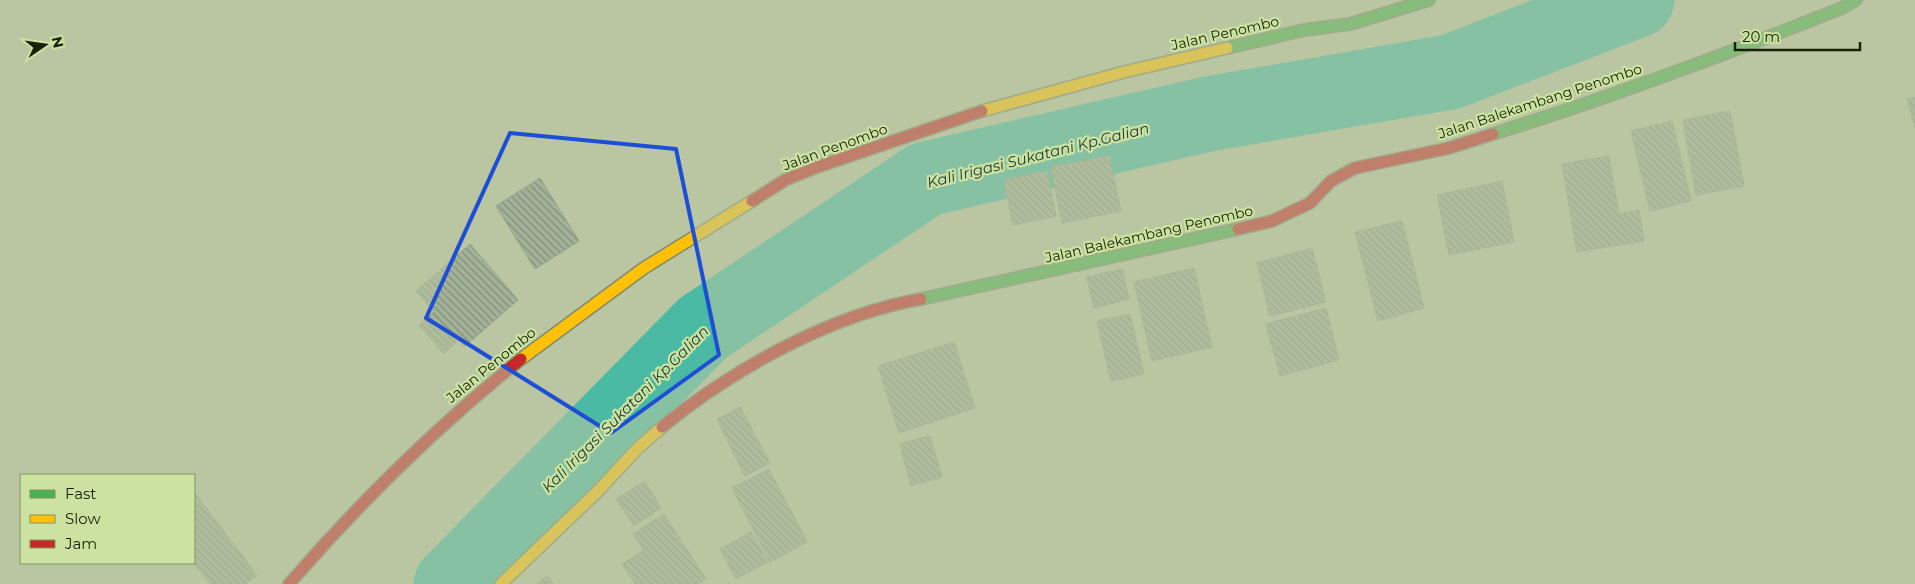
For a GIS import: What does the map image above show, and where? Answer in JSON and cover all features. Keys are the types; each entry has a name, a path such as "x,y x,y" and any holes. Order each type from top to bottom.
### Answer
{"street":[{"name":"Jalan Penombo","path":"289,584 338,527 393,471 467,402 534,349 644,268 785,180 817,167 986,110 1143,68 1304,30 1350,24 1429,0"},
{"name":"Jalan Balekambang Penombo","path":"501,584 528,555 597,492 644,442 725,383 802,340 868,312 906,301 944,295 1272,221 1310,203 1331,181 1355,168 1449,148 1567,111 1713,59 1842,8 1856,0"}],"highlighted area":[{"path":"510,133 676,149 719,355 611,433 426,318"}],"building":[{"path":"1915,97 1915,128 1907,99"},
{"path":"1730,111 1744,186 1696,195 1683,120"},
{"path":"1672,121 1691,201 1650,211 1631,131"},
{"path":"1109,156 1121,211 1062,223 1051,167"},
{"path":"1609,156 1619,214 1639,210 1644,241 1577,252 1562,164"},
{"path":"1047,171 1056,216 1013,225 1004,180"},
{"path":"540,178 579,241 535,269 496,206"},
{"path":"1502,181 1514,242 1449,255 1437,195"},
{"path":"1402,221 1424,308 1378,321 1355,232"},
{"path":"470,244 518,300 464,347 458,340 444,354 419,325 434,312 416,291"},
{"path":"1312,248 1326,302 1270,316 1257,263"},
{"path":"1194,268 1212,347 1152,361 1134,282"},
{"path":"1122,269 1129,299 1094,308 1087,277"},
{"path":"1326,308 1339,360 1280,376 1266,324"},
{"path":"1130,314 1144,374 1111,381 1097,321"},
{"path":"954,342 975,408 899,433 878,366"},
{"path":"740,407 770,463 745,476 717,419"},
{"path":"930,436 942,477 911,486 900,444"},
{"path":"769,469 807,542 770,562 732,488"},
{"path":"645,481 661,508 634,526 616,499"},
{"path":"195,493 257,575 245,584 210,584 195,564"},
{"path":"664,514 706,579 698,584 635,584 622,564 644,550 633,534"},
{"path":"751,532 768,562 736,579 720,549"},
{"path":"547,576 553,584 537,584"}],"waterway":[{"name":"Kali Irigasi Sukatani Kp.Galian","path":"451,584 703,328 926,179 1208,114 1450,72 1637,0"}],"traffic: fast":[{"path":"1227,48 1304,30 1350,24 1429,0"},
{"path":"1493,134 1625,90 1712,58 1842,8 1856,0"},
{"path":"921,299 1238,229"}],"traffic: slow":[{"path":"982,111 1124,72 1227,48"},
{"path":"521,359 644,268 752,201"},
{"path":"501,584 597,492 638,448 662,427"}],"traffic: jam":[{"path":"752,201 785,180 817,167 982,111"},
{"path":"1238,229 1272,221 1310,203 1331,181 1355,168 1449,148 1493,134"},
{"path":"662,427 720,385 784,347 852,318 921,299"},
{"path":"289,584 316,553 400,466 489,385 521,359"}]}
